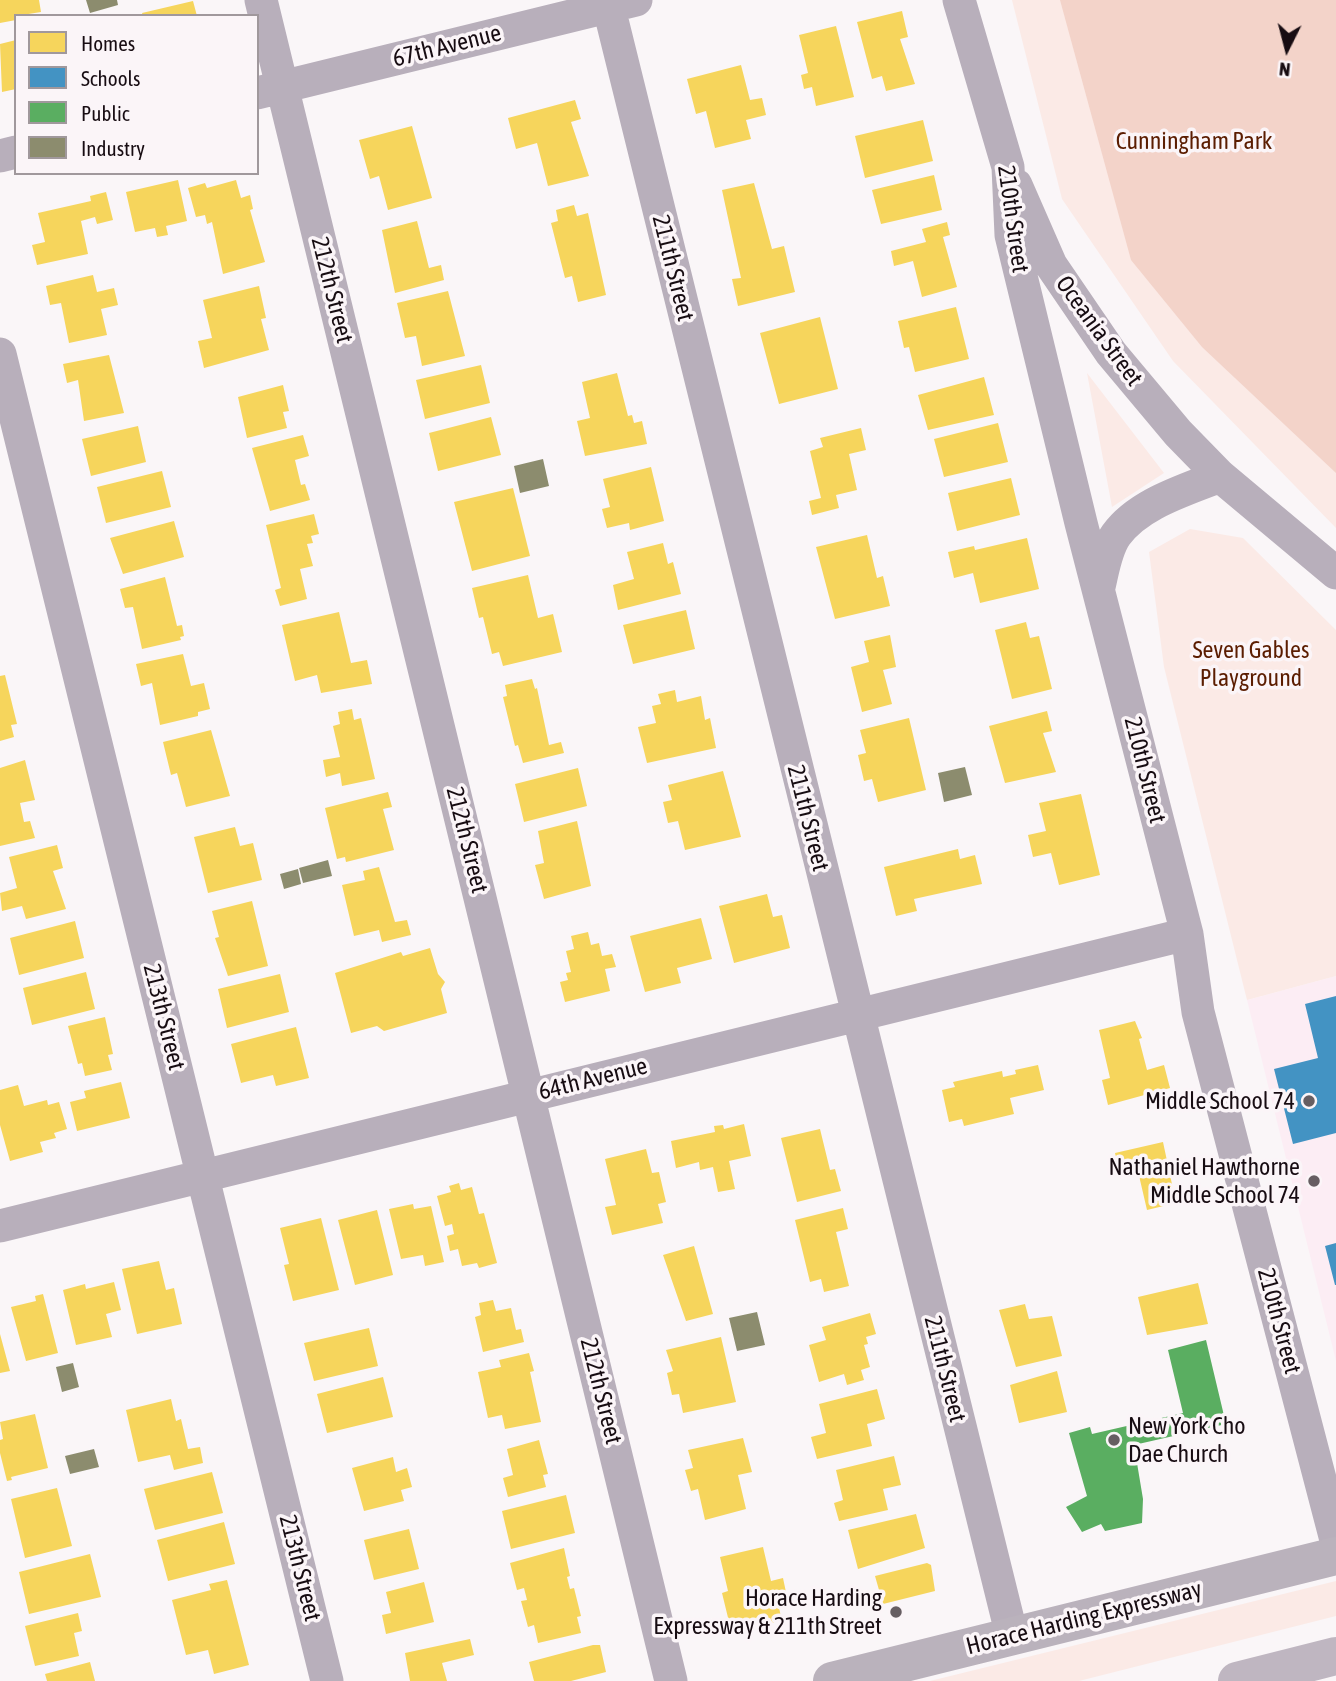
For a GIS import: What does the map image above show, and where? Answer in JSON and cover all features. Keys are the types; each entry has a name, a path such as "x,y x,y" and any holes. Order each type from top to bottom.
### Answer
{"highway":[{"path":"1237,1681 1336,1657"}],"main road":[{"name":"Horace Harding Expressway","path":"832,1681 1336,1556"}],"street":[{"name":"212th Street","path":"261,0 270,90 529,1095 671,1681"},
{"name":"210th Street","path":"959,0 1007,167 1011,235 1186,934 1198,1012 1336,1540"},
{"name":"67th Avenue","path":"270,90 618,2"},
{"name":"211th Street","path":"618,2 857,1015 1012,1636"},
{"name":"Oceania Street","path":"1007,167 1051,265 1111,353 1178,433 1220,476 1336,573"},
{"name":"213th Street","path":"0,354 327,1681"},
{"path":"1099,587 1107,554 1116,534 1155,503 1220,476"},
{"name":"64th Avenue","path":"0,1226 1186,934"}],"shaded area":[{"name":"Nathaniel Hawthorne Middle School 74","path":"1336,976 1336,1361 1247,1000"}],"green space":[{"name":"Cunningham Park","path":"1012,0 1336,0 1336,528 1173,361 1062,199"},
{"name":"Cunningham Park","path":"1060,0 1336,0 1336,473 1202,347 1131,260"},
{"path":"1087,373 1164,473 1112,507"},
{"name":"Seven Gables Playground","path":"1190,529 1243,538 1336,630 1336,976 1247,1000 1164,667 1149,552"},
{"path":"1336,1581 1336,1616 1079,1681 930,1681"}],"building: Homes":[{"path":"0,0 39,0 41,12 14,14 14,20 0,23"},
{"path":"193,1 196,14 142,14"},
{"path":"902,11 908,37 900,39 915,84 886,91 882,76 872,79 857,22"},
{"path":"836,26 854,97 816,106 812,87 804,89 801,75 808,73 799,35"},
{"path":"14,40 14,89 2,92 0,44"},
{"path":"741,65 750,100 762,98 766,115 746,120 751,139 715,148 706,111 696,114 687,79"},
{"path":"575,100 581,119 571,122 589,176 548,186 537,143 516,149 508,118"},
{"path":"923,120 933,161 865,178 855,136"},
{"path":"412,126 432,198 388,210 379,176 370,179 359,140"},
{"path":"934,175 942,210 881,224 872,190"},
{"path":"178,180 187,221 166,226 168,235 157,237 155,228 135,232 126,192"},
{"path":"236,180 241,198 250,195 253,209 250,210 265,262 223,274 212,222 207,224 205,215 196,217 188,188 205,183 207,188"},
{"path":"754,183 772,249 784,246 795,292 738,306 732,279 741,278 722,190"},
{"path":"106,192 113,220 97,224 95,217 81,221 88,254 37,265 32,245 45,242 38,213 91,201 90,196"},
{"path":"574,205 577,216 588,213 606,295 578,302 572,276 565,278 551,223 558,221 556,210"},
{"path":"417,221 429,268 441,265 444,280 395,293 382,230"},
{"path":"947,222 950,235 943,237 957,287 922,297 913,261 894,266 891,251 926,242 922,229"},
{"path":"93,275 97,292 114,288 118,305 101,309 107,335 69,343 61,303 50,305 46,286"},
{"path":"259,286 266,318 261,319 269,350 204,368 198,341 212,338 203,300"},
{"path":"448,291 465,356 422,366 416,336 405,338 397,303"},
{"path":"956,307 969,359 915,372 909,347 904,348 898,321"},
{"path":"820,317 838,389 779,404 760,333"},
{"path":"109,355 124,413 84,421 78,380 67,383 63,364"},
{"path":"481,365 490,403 425,419 416,380"},
{"path":"617,373 628,416 632,415 634,423 642,421 647,444 585,456 577,421 590,418 582,382"},
{"path":"984,377 994,415 928,430 918,395"},
{"path":"283,385 289,411 283,412 287,428 247,438 238,397"},
{"path":"491,417 501,455 438,471 429,433"},
{"path":"998,423 1008,462 944,477 934,439"},
{"path":"138,426 146,462 91,476 82,439"},
{"path":"861,428 866,450 849,454 857,490 836,495 839,508 812,515 809,501 821,498 810,451 823,447 820,438"},
{"path":"303,435 309,456 295,460 301,485 305,484 310,500 270,511 252,448"},
{"path":"651,467 664,521 630,530 629,523 607,528 602,509 610,507 603,479"},
{"path":"162,471 171,507 106,523 97,487"},
{"path":"1011,478 1020,515 957,531 948,493"},
{"path":"513,488 530,556 472,571 454,502"},
{"path":"314,514 319,534 311,536 313,543 307,544 313,566 300,569 307,599 280,606 275,590 281,588 266,525"},
{"path":"174,521 184,557 123,574 110,538"},
{"path":"867,535 877,578 883,576 890,606 835,619 816,547"},
{"path":"1027,538 1039,589 980,603 973,573 954,578 948,552 974,546 975,550"},
{"path":"663,543 668,564 673,562 681,594 618,610 613,585 634,579 627,552"},
{"path":"528,575 538,618 553,614 562,652 503,666 499,652 492,654 483,617 479,618 472,588"},
{"path":"165,577 177,626 182,625 184,636 180,637 181,640 142,649 133,607 125,608 120,589"},
{"path":"686,610 695,649 633,664 623,625"},
{"path":"339,612 351,663 367,660 372,684 321,693 317,675 295,681 282,625"},
{"path":"1026,622 1030,638 1039,636 1052,689 1012,699 995,630"},
{"path":"890,635 896,667 883,670 892,704 862,712 851,667 869,662 864,641"},
{"path":"183,654 191,686 204,683 210,709 198,712 198,716 160,725 152,683 141,686 136,664"},
{"path":"5,675 17,724 11,725 14,737 0,741 0,676"},
{"path":"532,679 535,689 537,688 549,745 561,742 564,753 523,763 518,745 515,746 503,697 507,696 505,685"},
{"path":"675,690 677,702 701,696 705,720 710,718 716,748 647,763 638,727 656,723 652,706 661,704 658,694"},
{"path":"352,709 354,720 361,718 375,779 342,786 340,773 326,777 323,760 340,757 333,726 340,724 338,712"},
{"path":"1047,711 1052,731 1043,733 1056,772 1005,783 989,726"},
{"path":"909,718 926,790 878,802 872,779 864,781 858,755 866,753 860,730"},
{"path":"211,730 230,796 186,807 177,773 171,775 163,742"},
{"path":"25,760 35,800 20,803 24,822 30,821 35,838 0,846 0,768"},
{"path":"578,768 587,806 524,822 515,784"},
{"path":"723,771 741,837 685,850 678,821 668,823 663,802 672,800 668,785"},
{"path":"388,792 392,807 383,809 394,850 346,862 345,857 337,859 325,808"},
{"path":"1081,794 1100,875 1059,885 1051,853 1033,857 1028,835 1046,831 1039,803"},
{"path":"577,821 591,886 544,899 535,865 544,863 538,831"},
{"path":"235,827 240,846 253,843 262,880 208,893 194,837"},
{"path":"57,845 63,868 53,871 66,909 26,919 22,906 2,911 0,893 17,888 9,857"},
{"path":"958,849 960,859 975,855 982,884 914,899 917,911 896,916 884,867"},
{"path":"379,867 395,922 407,920 411,935 382,942 379,930 354,936 342,885 365,880 363,871"},
{"path":"767,894 773,917 782,915 790,948 734,963 719,906"},
{"path":"252,901 268,966 228,976 215,938 219,937 212,911"},
{"path":"701,918 712,959 677,968 681,983 645,992 630,936"},
{"path":"75,921 84,958 19,975 10,938"},
{"path":"588,932 591,945 599,943 602,956 612,954 616,967 605,969 610,991 565,1002 560,982 568,980 566,973 571,972 566,951 574,949 571,936"},
{"path":"430,948 438,974 445,982 441,989 447,1013 384,1031 377,1026 351,1033 335,973 401,952 403,956"},
{"path":"86,972 95,1009 32,1025 23,988"},
{"path":"280,974 289,1012 227,1028 218,989"},
{"path":"105,1017 113,1054 108,1055 112,1070 85,1076 82,1063 78,1064 68,1026"},
{"path":"1135,1021 1142,1038 1139,1039 1147,1070 1164,1065 1170,1088 1108,1105 1102,1080 1110,1078 1099,1030"},
{"path":"296,1027 309,1078 276,1086 273,1075 241,1083 231,1044"},
{"path":"1038,1065 1044,1090 1010,1098 1014,1114 964,1126 962,1119 949,1122 942,1090 955,1087 953,1082 1002,1071 1003,1077 1016,1074 1015,1070"},
{"path":"121,1082 130,1118 77,1131 70,1102 86,1098 84,1091"},
{"path":"18,1085 24,1106 47,1100 48,1105 59,1102 67,1129 54,1133 56,1138 40,1142 43,1152 10,1161 0,1125 0,1090"},
{"path":"744,1124 751,1156 729,1161 735,1189 718,1192 713,1167 700,1170 699,1162 676,1168 671,1141 715,1132 714,1126 723,1125 724,1129"},
{"path":"820,1129 830,1170 835,1169 841,1191 797,1202 781,1138"},
{"path":"1163,1142 1176,1203 1147,1210 1137,1167 1119,1171 1115,1153"},
{"path":"646,1149 652,1173 659,1172 666,1202 658,1204 663,1223 612,1235 605,1207 616,1205 605,1159"},
{"path":"459,1183 461,1190 472,1187 479,1214 484,1213 497,1263 479,1268 477,1263 462,1266 458,1249 450,1251 447,1236 454,1234 452,1224 445,1226 437,1196 451,1192 449,1186"},
{"path":"413,1204 414,1209 431,1206 444,1262 425,1266 423,1255 401,1259 389,1209"},
{"path":"843,1208 848,1229 836,1232 849,1286 824,1292 821,1279 810,1282 795,1220"},
{"path":"377,1210 393,1275 355,1285 338,1220"},
{"path":"321,1218 339,1290 293,1301 284,1265 289,1264 280,1228"},
{"path":"694,1246 713,1314 686,1321 663,1255"},
{"path":"159,1261 166,1290 174,1288 182,1324 137,1334 122,1269"},
{"path":"114,1282 121,1310 106,1314 112,1337 76,1345 63,1290 85,1284 86,1289"},
{"path":"1198,1283 1208,1324 1147,1335 1138,1297"},
{"path":"43,1294 58,1353 26,1361 11,1307 36,1301 35,1296"},
{"path":"493,1300 496,1311 511,1308 516,1330 521,1329 524,1342 483,1352 475,1317 481,1315 479,1303"},
{"path":"1025,1304 1029,1319 1052,1316 1062,1356 1016,1367 999,1310"},
{"path":"870,1313 876,1334 866,1337 868,1344 864,1345 870,1367 861,1370 864,1380 847,1385 844,1374 819,1382 809,1345 826,1340 822,1327"},
{"path":"369,1328 378,1366 314,1381 304,1343"},
{"path":"0,1334 10,1371 0,1373"},
{"path":"721,1337 736,1402 683,1413 679,1394 672,1395 667,1373 673,1371 666,1350"},
{"path":"529,1353 534,1371 530,1372 541,1422 505,1429 502,1415 488,1418 478,1372 501,1367 499,1360"},
{"path":"1057,1371 1067,1412 1019,1423 1010,1385"},
{"path":"383,1377 393,1417 327,1433 317,1394"},
{"path":"877,1389 885,1419 867,1424 872,1446 817,1459 811,1437 826,1433 819,1404"},
{"path":"171,1399 176,1421 181,1419 188,1449 200,1447 203,1463 174,1470 170,1455 138,1462 126,1410"},
{"path":"35,1414 48,1468 11,1477 12,1480 7,1481 0,1453 0,1440 3,1439 0,1422"},
{"path":"743,1438 752,1472 738,1475 746,1509 705,1520 698,1489 691,1491 685,1470 693,1468 688,1450"},
{"path":"539,1440 548,1474 543,1475 546,1487 508,1497 503,1478 513,1475 507,1449"},
{"path":"894,1456 901,1485 883,1489 888,1510 839,1521 834,1503 843,1500 836,1470"},
{"path":"393,1457 396,1472 407,1468 412,1487 401,1490 404,1501 364,1511 352,1468"},
{"path":"212,1472 223,1513 155,1530 144,1489"},
{"path":"57,1488 72,1546 25,1558 11,1499"},
{"path":"566,1495 575,1533 511,1549 502,1511"},
{"path":"916,1514 925,1548 858,1569 848,1530"},
{"path":"224,1522 235,1564 168,1581 157,1540"},
{"path":"409,1529 419,1569 374,1580 364,1540"},
{"path":"763,1547 771,1581 783,1578 787,1597 777,1599 782,1621 731,1630 722,1593 728,1591 720,1557"},
{"path":"564,1548 570,1589 574,1588 581,1616 577,1617 581,1633 538,1643 534,1625 528,1627 521,1601 527,1600 524,1588 517,1590 510,1563"},
{"path":"90,1554 101,1597 29,1614 19,1572"},
{"path":"927,1563 931,1565 935,1591 883,1604 875,1576"},
{"path":"227,1580 249,1665 214,1674 208,1650 186,1655 172,1600 211,1590 209,1584"},
{"path":"424,1582 434,1622 386,1634 382,1615 391,1613 386,1592"},
{"path":"78,1613 82,1631 74,1633 79,1656 35,1666 25,1626"},
{"path":"470,1639 474,1655 442,1663 447,1681 410,1681 405,1653"},
{"path":"600,1645 606,1672 571,1681 534,1681 529,1662"},
{"path":"90,1662 95,1681 47,1681 45,1674"}],"building: Schools":[{"name":"Middle School 74","path":"1336,996 1336,1133 1293,1144 1274,1069 1318,1058 1305,1004"},
{"path":"1336,1243 1336,1285 1335,1285 1325,1246"}],"building: Public":[{"name":"New York Cho Dae Church","path":"1206,1340 1226,1424 1134,1445 1143,1499 1142,1523 1105,1531 1101,1524 1082,1532 1066,1507 1087,1496 1069,1433 1090,1427 1092,1434 1183,1413 1168,1350"}],"building: Industry":[{"path":"86,0 117,0 118,5 90,13"},
{"path":"543,459 549,486 520,493 514,466"},
{"path":"965,767 972,795 944,802 938,773"},
{"path":"328,860 332,876 303,883 299,868"},
{"path":"298,869 301,884 284,889 280,874"},
{"path":"757,1312 765,1345 737,1351 729,1318"},
{"path":"73,1363 79,1387 62,1392 56,1367"},
{"path":"94,1449 99,1467 70,1474 65,1456"}],"place":[{"name":"Middle School 74","path":"1309,1101"},
{"name":"Nathaniel Hawthorne Middle School 74","path":"1314,1181"},
{"name":"New York Cho Dae Church","path":"1114,1440"},
{"name":"Horace Harding Expressway & 211th Street","path":"896,1612"}]}
